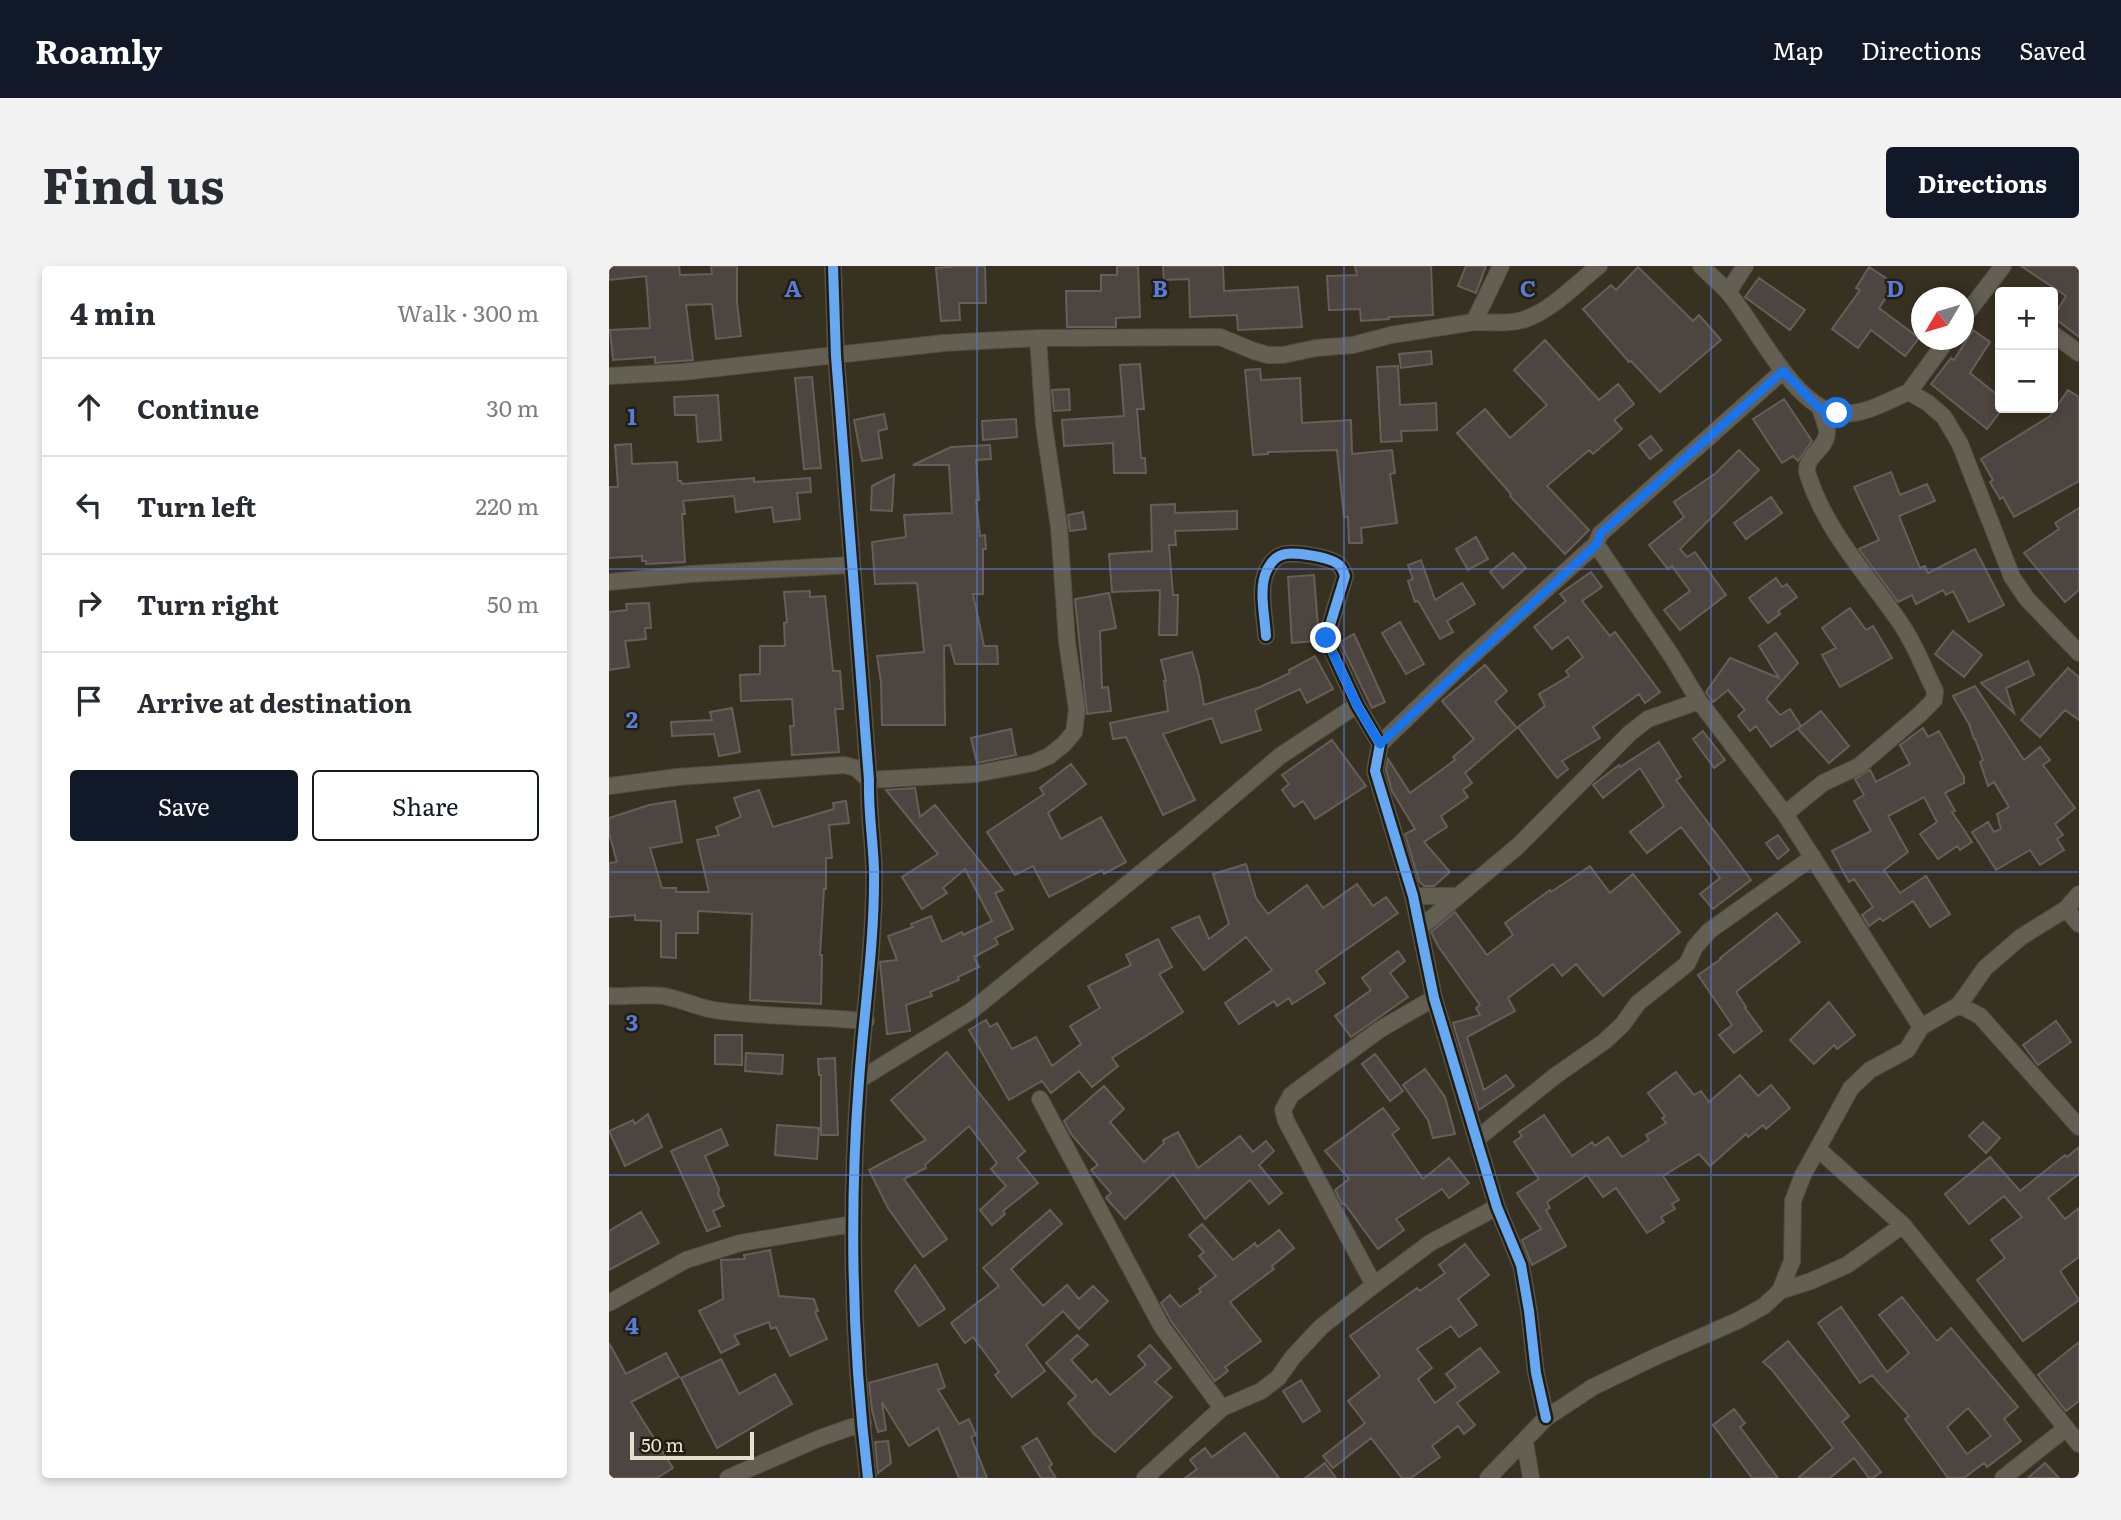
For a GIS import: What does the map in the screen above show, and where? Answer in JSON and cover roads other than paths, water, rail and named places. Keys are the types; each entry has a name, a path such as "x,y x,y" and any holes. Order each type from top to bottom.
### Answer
{"street":[{"path":"833,266 836,356 874,870 852,1224 855,1334 867,1478"},
{"path":"1474,322 1501,266"},
{"path":"609,376 682,372 944,343 1038,338 1220,337 1261,353 1283,355 1474,322 1509,323 1528,319 1599,266"},
{"path":"1701,266 1728,292 1783,371 1819,408 1827,431 1825,441 1808,462 1807,472 1822,509 1843,547 1903,626 1935,691 1934,700 1919,715 1859,766 1823,783 1785,814"},
{"path":"1728,292 1745,266"},
{"path":"1974,308 1994,291 2003,266"},
{"path":"609,786 677,777 844,765 856,768 869,780 975,774 1033,764 1064,744 1074,732 1077,710 1067,642 1059,527 1044,425 1038,338"},
{"path":"2058,338 2079,353"},
{"path":"1819,408 1837,413 1851,413 1866,410 1909,392 1940,350"},
{"path":"1546,1418 1536,1373 1521,1265 1497,1207 1434,998 1413,896 1375,771 1380,744 1597,544 1600,534 1783,371"},
{"path":"1909,392 1928,402 1944,417 1960,444 2012,577 2027,599 2079,653"},
{"path":"1597,544 1671,654 1699,701 1785,814 1921,1027"},
{"path":"1266,636 1263,580 1268,567 1276,558 1285,553 1313,556 1329,559 1340,565 1345,576 1326,638 1357,705 1380,744"},
{"path":"609,582 691,574 851,565"},
{"path":"1420,928 1518,846 1630,733 1648,719 1699,701"},
{"path":"859,1080 971,1011 1184,838 1280,756 1357,705"},
{"path":"1478,1138 1555,1076 1605,1041 1623,1024 1638,1003 1687,964 1695,947 1709,931 1813,857"},
{"path":"1488,1478 1546,1418 1593,1387 1737,1321 1764,1306 1780,1291 1792,1261 1793,1201 1803,1175 1851,1088 1870,1070 1907,1050 1921,1027 1959,1005 1985,968 2021,937 2066,909 2079,894"},
{"path":"1413,896 1456,896"},
{"path":"2066,909 2079,924"},
{"path":"1973,986 1980,1016"},
{"path":"609,996 651,995 669,997 717,1011 866,1021"},
{"path":"1374,1285 1286,1121 1283,1110 1291,1096 1379,1030 1434,998"},
{"path":"1959,1005 1980,1016 2079,1128"},
{"path":"1039,1099 1162,1326 1222,1408"},
{"path":"1819,1150 1903,1225 2079,1444"},
{"path":"1145,1478 1222,1408 1261,1391 1278,1378 1321,1327 1374,1285 1430,1243 1497,1207"},
{"path":"609,1303 685,1260 740,1243 852,1224"},
{"path":"1780,1291 1847,1265 1903,1225"},
{"path":"728,1478 820,1438 863,1423"},
{"path":"2003,1478 2065,1429"},
{"path":"1525,1442 1531,1478"}]}
